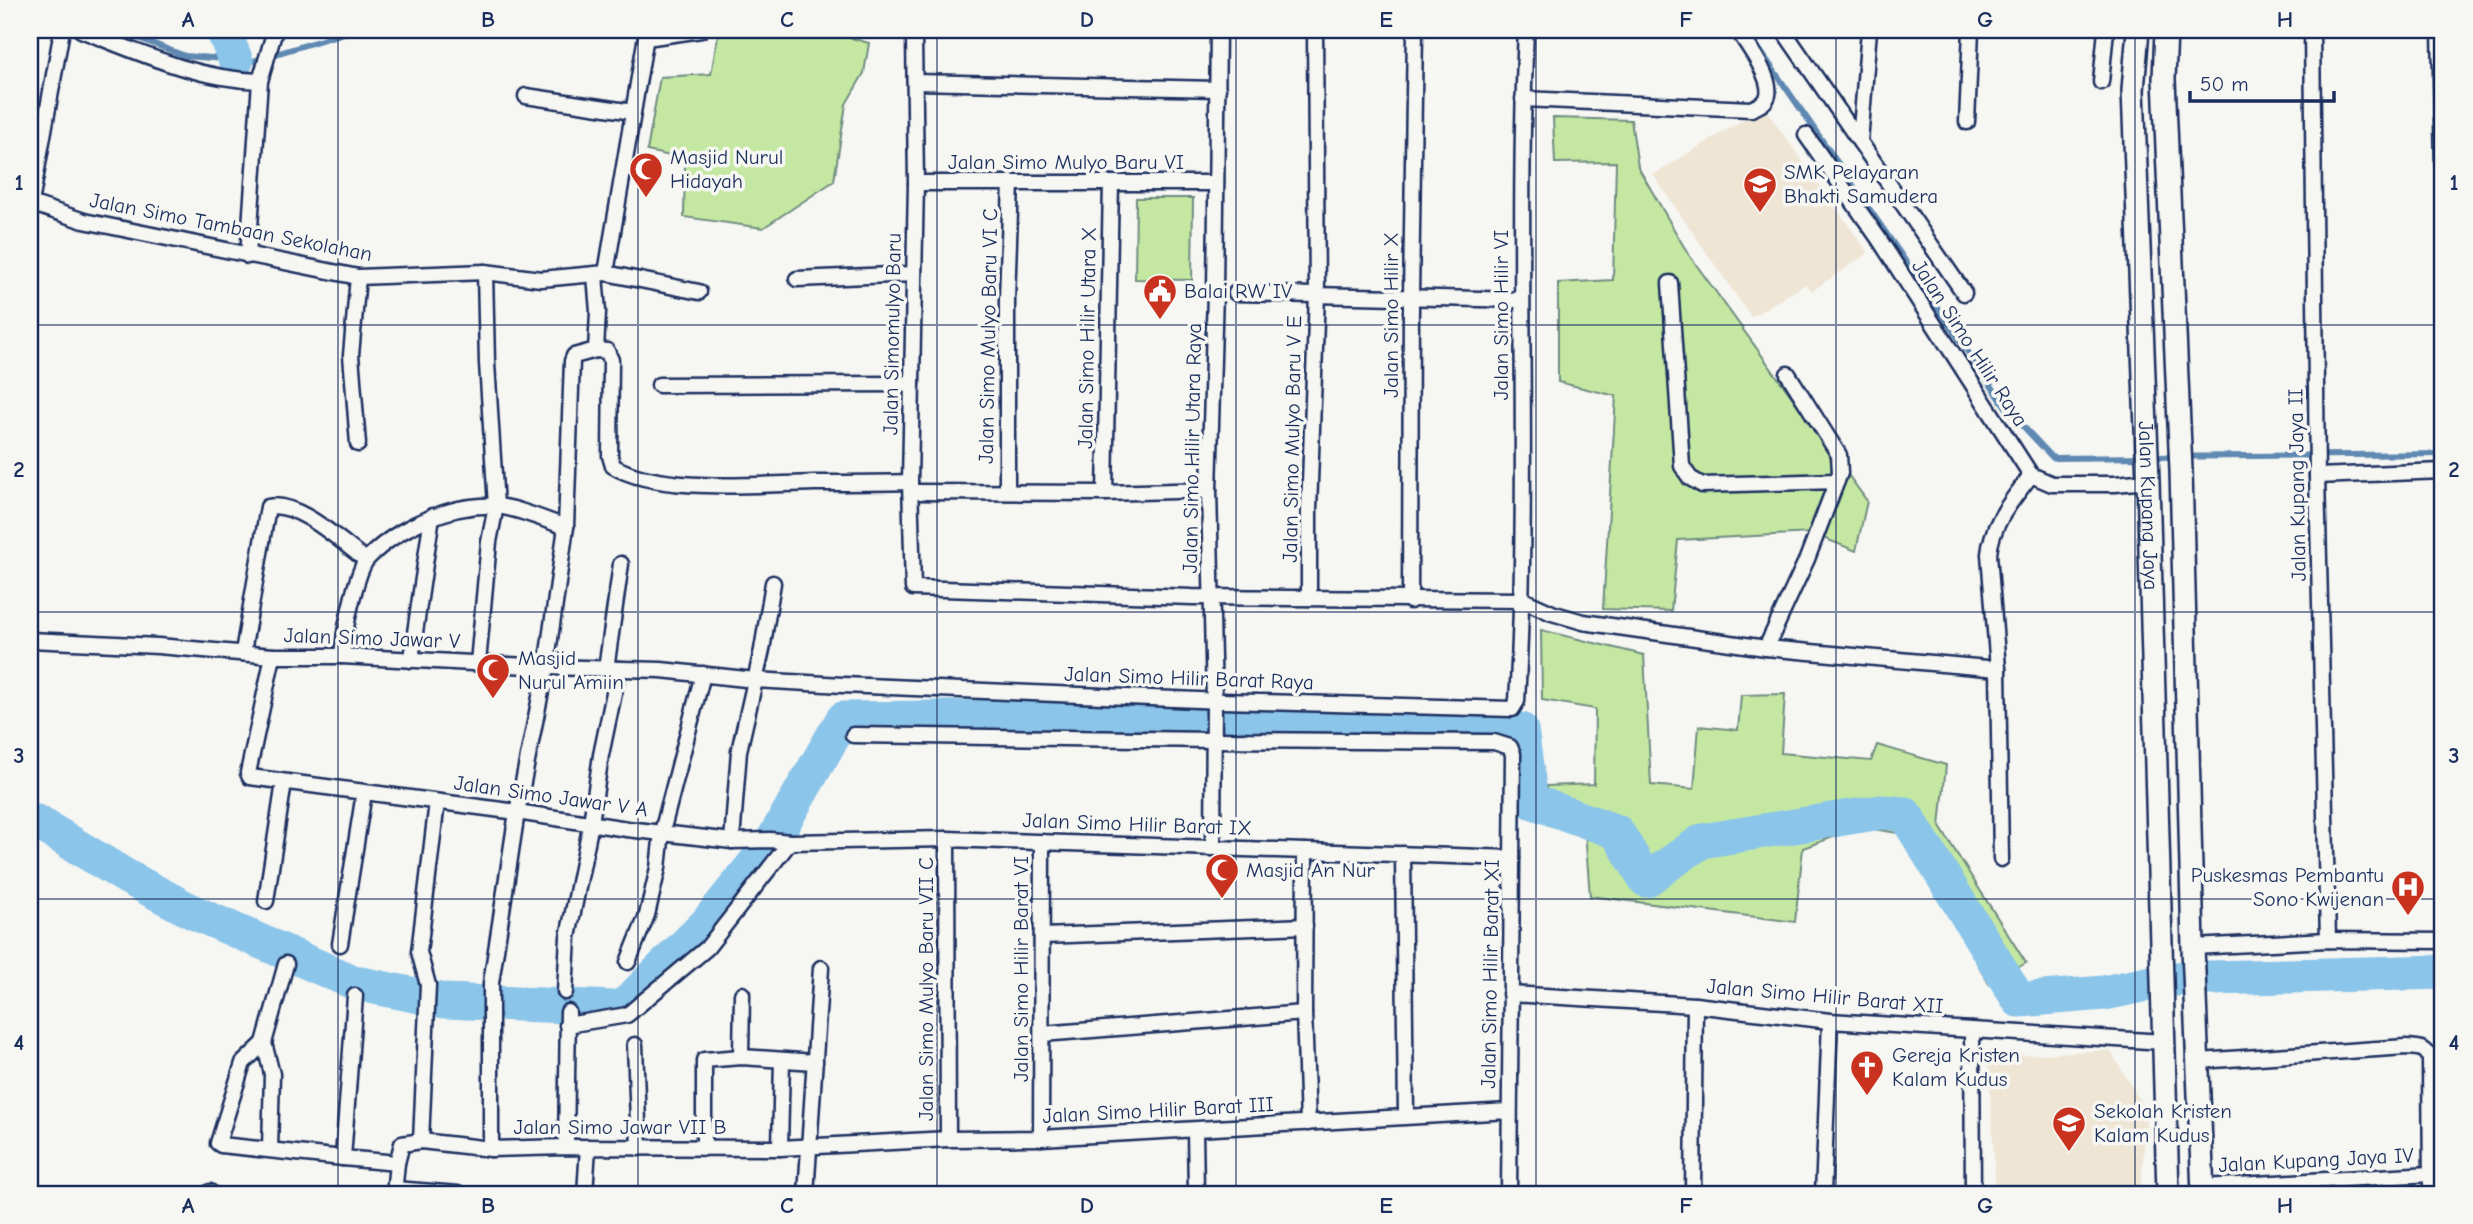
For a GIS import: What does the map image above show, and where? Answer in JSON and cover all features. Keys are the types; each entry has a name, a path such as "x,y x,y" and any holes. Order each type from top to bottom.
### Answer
{"main road":[{"name":"Jalan Kupang Jaya","path":"2138,30 2133,90 2148,475 2168,1194"},
{"name":"Jalan Kupang Jaya","path":"2166,30 2164,79 2181,470 2203,1190"},
{"path":"2137,227 2169,225"},
{"path":"2159,868 2191,865"}],"street":[{"path":"31,203 62,30"},
{"path":"81,30 168,65 239,80 260,80"},
{"path":"248,256 260,80 275,30"},
{"path":"596,350 601,274 647,33 701,30"},
{"name":"Jalan Simo Hilir Utara Raya","path":"1213,848 1214,705 1209,490 1215,293 1218,30"},
{"name":"Jalan Simo Mulyo Baru V E","path":"1309,598 1309,509 1317,293 1315,30"},
{"name":"Jalan Simo Hilir X","path":"1410,601 1415,30"},
{"name":"Jalan Simo Hilir VI","path":"1523,600 1521,300 1526,30"},
{"path":"1523,99 1751,109 1763,103 1768,95 1767,84 1764,73 1738,30"},
{"name":"Jalan Simo Hilir Raya","path":"1784,30 1964,293"},
{"path":"1860,142 1869,30"},
{"path":"1967,122 1971,30"},
{"path":"2101,82 2106,30"},
{"name":"Jalan Kupang Jaya II","path":"2312,30 2317,470 2328,940"},
{"path":"2440,30 2443,166"},
{"name":"Jalan Simomulyo Baru","path":"914,37 916,183 911,487 913,588 1211,597"},
{"path":"915,82 1218,89"},
{"path":"526,96 633,112"},
{"name":"Jalan Simo Hilir Raya","path":"1806,135 1879,239 2031,475"},
{"name":"Jalan Simo Mulyo Baru VI","path":"916,183 1216,183"},
{"name":"Jalan Simo Mulyo Baru VI C","path":"1007,491 1007,300 1011,183"},
{"name":"Jalan Simo Hilir Utara X","path":"1105,493 1111,183"},
{"name":"Jalan Simo Tambaan Sekolahan","path":"31,203 84,221 358,277 485,272 541,279 601,274 699,292"},
{"path":"478,663 489,542 496,506 487,363 485,272"},
{"path":"797,279 915,274"},
{"path":"358,277 351,355 358,444"},
{"path":"1670,283 1682,466 1690,478 1702,485 1837,481"},
{"path":"1236,293 1521,300"},
{"path":"491,1149 491,983 517,812 546,667 566,527 574,356 596,350 607,351 611,360 610,456 613,466 620,471 646,478 717,486 911,487 1105,493 1209,490"},
{"path":"1766,648 1807,559 1840,472 1839,454 1788,374"},
{"path":"659,386 912,384"},
{"path":"2317,470 2443,471"},
{"path":"2001,859 1997,669 1989,554 1991,537 1998,519 2031,475 2052,484 2073,485 2148,475"},
{"path":"342,656 349,610 366,560 398,536 432,516 466,508 496,506 566,527"},
{"path":"243,652 268,507 301,513 366,560"},
{"path":"411,660 432,516"},
{"path":"565,992 568,937 591,823 613,669 621,564"},
{"path":"732,841 739,751 773,583"},
{"path":"1211,597 1523,600 1552,613 1583,621 1766,648 1997,669"},
{"name":"Jalan Simo Hilir Barat Raya","path":"755,680 1214,705 1512,709 1517,701 1523,600"},
{"name":"Jalan Simo Jawar V","path":"30,639 273,656 342,656 613,669 755,680"},
{"name":"Jalan Simo Jawar V A","path":"273,656 248,773 250,777 732,841 776,841"},
{"path":"628,962 647,915 658,868 662,832 703,674"},
{"path":"853,735 1214,736"},
{"name":"Jalan Simo Hilir Barat XI","path":"1214,736 1494,742 1510,747 1513,754 1509,1194"},
{"path":"266,901 284,782"},
{"path":"340,944 364,793"},
{"path":"437,802 419,953 428,985 421,1141 402,1144 394,1192 458,1194"},
{"name":"Jalan Simo Hilir Barat IX","path":"776,841 947,839 1512,858"},
{"name":"Jalan Simo Mulyo Baru VII C","path":"947,839 948,1139"},
{"path":"566,1147 567,1018 627,1015 707,948 776,841"},
{"name":"Jalan Simo Hilir Barat VI","path":"1041,1138 1042,842"},
{"path":"1305,851 1304,1013 1308,1123"},
{"path":"1403,854 1406,1116"},
{"path":"1043,936 1305,926"},
{"path":"2194,952 2328,940 2443,941"},
{"path":"270,1149 272,1074 264,1043 286,964"},
{"path":"806,1194 821,968"},
{"path":"741,1057 742,994"},
{"name":"Jalan Simo Hilir Barat XII","path":"1510,994 1695,1005 1830,1021 1972,1030 1973,1194"},
{"path":"343,1158 355,996"},
{"path":"1693,1194 1695,1005"},
{"path":"1042,1034 1304,1013"},
{"path":"1823,1194 1830,1021"},
{"path":"1972,1030 2164,1041"},
{"path":"264,1043 243,1063 218,1143 221,1146 397,1163"},
{"path":"635,1045 639,1148"},
{"path":"2199,1061 2406,1047 2424,1049 2430,1059 2431,1194"},
{"path":"704,1148 704,1060 741,1057 815,1062"},
{"path":"780,1148 782,1060"},
{"name":"Jalan Simo Hilir Barat III","path":"809,1146 948,1139 1041,1138 1509,1111"},
{"path":"1195,1130 1196,1194"},
{"name":"Jalan Simo Jawar VII B","path":"421,1141 491,1149 809,1146"},
{"path":"585,1194 588,1147"},
{"name":"Jalan Kupang Jaya IV","path":"2203,1190 2431,1174"}],"shaded area":[{"name":"SMK Pelayaran Bhakti Samudera","path":"1764,107 1868,253 1812,291 1806,284 1751,317 1653,175"},
{"name":"Sekolah Kristen Kalam Kudus","path":"2110,1050 2147,1112 2140,1194 1996,1194 1988,1057"}],"green space":[{"path":"719,30 823,30 869,43 864,73 846,104 834,181 763,228 684,217 685,159 647,151 660,77 711,74"},
{"path":"1553,118 1631,120 1638,167 1687,252 1867,501 1856,551 1811,533 1678,540 1671,611 1603,609 1616,396 1558,382 1558,283 1613,280 1616,162 1555,163"},
{"path":"1136,198 1193,198 1192,280 1135,279"},
{"path":"1541,630 1644,655 1651,785 1694,789 1699,726 1738,730 1741,695 1785,694 1781,753 1871,761 1877,745 1946,765 1940,827 2026,963 1989,984 1904,834 1861,827 1803,848 1795,922 1590,896 1585,831 1548,825 1547,786 1594,784 1595,709 1542,700"}],"waterway":[{"path":"118,30 185,56 253,61 354,30"},
{"path":"223,30 236,61"},
{"path":"1746,30 2008,410 2053,458 2443,454"},
{"path":"30,821 37,822 127,877 193,912 355,983 445,1001 615,1008 626,1004 707,923 772,842 843,719 1124,716 1460,734 1521,730 1531,801 1617,832 1646,880 1702,841 1881,812 1905,814 2019,1000 2104,993 2172,979 2443,972"}],"place":[{"name":"Masjid Nurul Hidayah","path":"646,199"},
{"name":"SMK Pelayaran Bhakti Samudera","path":"1760,214"},
{"name":"Balai RW IV","path":"1160,321"},
{"name":"Masjid Nurul Amiin","path":"493,700"},
{"name":"Masjid An Nur","path":"1222,900"},
{"name":"Puskesmas Pembantu Sono Kwijenan","path":"2408,917"},
{"name":"Gereja Kristen Kalam Kudus","path":"1867,1097"},
{"name":"Sekolah Kristen Kalam Kudus","path":"2069,1153"}]}
